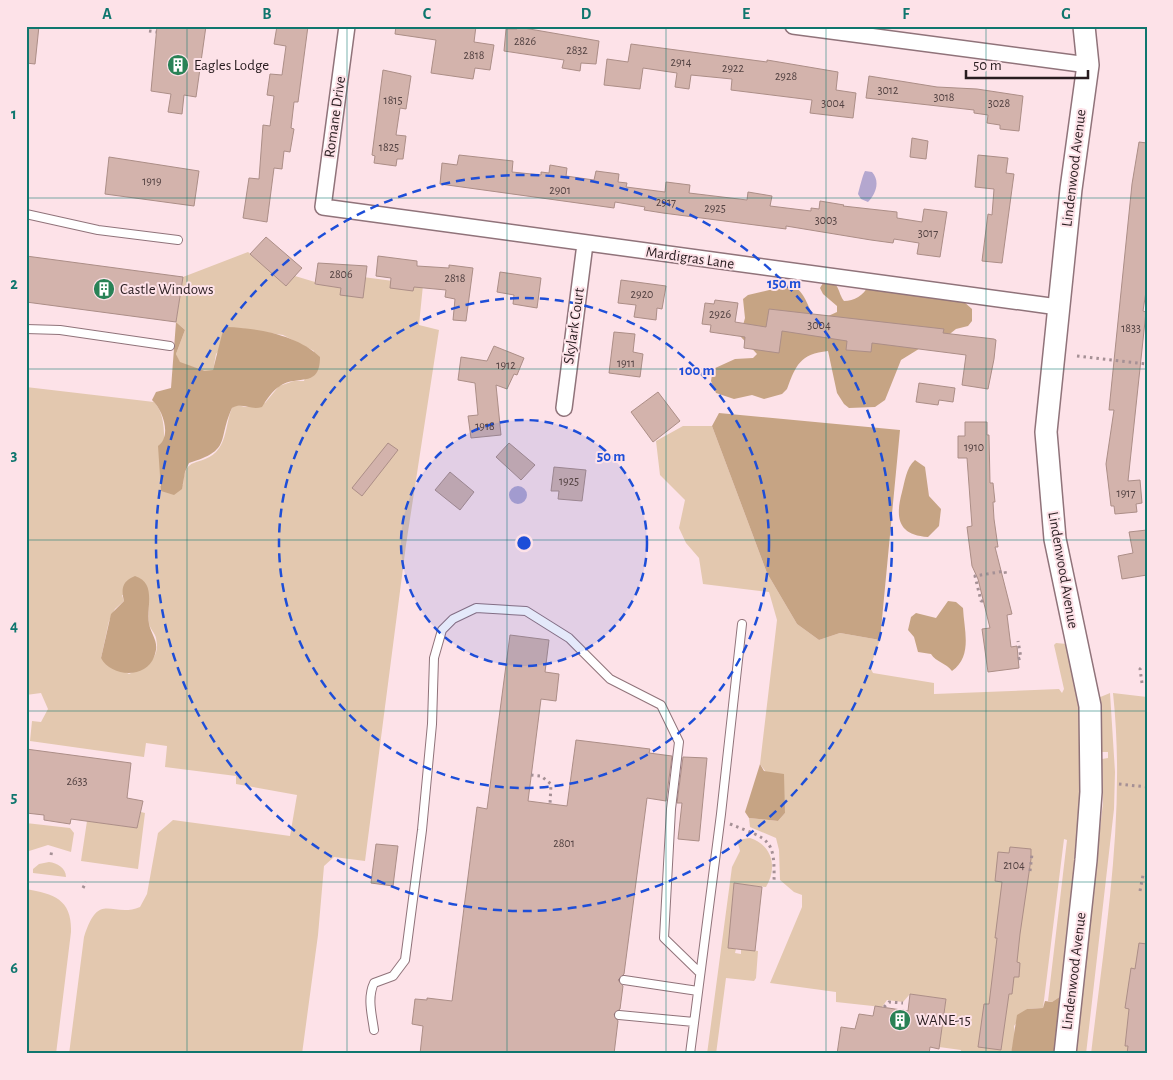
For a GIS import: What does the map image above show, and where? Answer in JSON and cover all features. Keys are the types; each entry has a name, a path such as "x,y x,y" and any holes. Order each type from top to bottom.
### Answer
{"street":[{"name":"Romane Drive","path":"323,207 347,26"},
{"path":"793,26 1088,64"},
{"name":"Lindenwood Avenue","path":"1065,1054 1085,876 1091,792 1090,706 1055,539 1046,432 1058,307 1088,64 1084,26"},
{"name":"Mardigras Lane","path":"323,207 1058,307"},
{"name":"Skylark Court","path":"564,408 585,244"}],"lane":[{"path":"26,214 98,230 178,240"},
{"path":"26,329 60,330 170,346"},
{"path":"374,1030 370,1000 374,983 394,976 405,960 424,811 432,724 434,658 442,630 453,619 476,608 526,611 569,638 610,678 661,705 679,742 671,809 664,938 700,973"},
{"path":"690,1054 720,820 742,624"},
{"path":"624,980 698,991"},
{"path":"619,1014 694,1022"}],"path":[{"path":"149,30 156,32"},
{"path":"1077,356 1147,364"},
{"path":"983,601 981,601 975,576 1004,571 1006,577"},
{"path":"1018,641 1021,658 1018,659"},
{"path":"1142,667 1140,669 1142,683"},
{"path":"531,775 546,778 551,784 550,804"},
{"path":"1118,784 1147,787"},
{"path":"720,820 768,841 774,851 774,883"},
{"path":"52,850 52,855"},
{"path":"1030,871 1032,854"},
{"path":"1140,891 1143,875"},
{"path":"83,888 86,882"},
{"path":"884,1007 889,1002 903,1003"}],"shaded area":[{"path":"865,171 872,172 877,184 873,196 868,202 861,199 858,194"},
{"path":"248,252 286,284 295,276 315,282 315,285 363,277 423,285 419,325 439,330 406,545 365,861 334,857 324,866 318,935 302,1054 69,1054 84,937 90,922 95,914 101,910 130,910 140,907 147,894 158,833 173,820 290,836 297,795 236,784 236,776 165,767 167,746 146,743 144,757 30,741 32,721 41,722 48,709 41,693 26,695 26,387 154,402 159,410 164,430 160,486 183,485 184,475 190,465 210,457 220,448 232,408 236,405 246,407 265,403 279,386 294,381 304,381 314,351 283,335 239,328 216,354 213,371 205,371 180,363 176,354 185,330 176,322 183,277","holes":["122,595 149,600 149,624 155,634 156,652 146,665 129,674 101,658 109,621 115,609 124,601"]},
{"path":"828,280 836,285 844,301 858,297 868,286 963,301 972,309 972,321 968,326 956,329 946,337 922,347 901,360 885,400 875,407 849,408 844,404 837,393 828,351 811,355 800,362 793,373 787,389 782,394 764,399 752,395 734,399 716,393 711,381 713,369 735,359 753,358 757,354 740,336 745,318 743,299 748,295 790,285 799,290 805,298 814,317 826,317 837,312 837,306 823,294 820,288"},
{"path":"176,322 185,330 176,354 180,362 205,371 213,370 222,334 227,327 264,331 289,338 311,349 320,357 319,367 312,377 280,386 272,393 262,407 236,406 232,408 218,449 212,454 189,463 185,472 182,489 174,495 161,491 158,446 165,436 165,430 160,410 152,400 156,392 171,388"},
{"path":"719,413 900,430 880,640 840,633 819,640 797,624 767,573 712,426"},
{"path":"683,426 712,426 767,573 797,624 819,640 840,633 880,640 870,667 873,673 934,683 934,694 1059,689 1062,693 1064,689 1054,645 1056,643 1067,644 1079,711 1080,830 1061,996 1052,1002 1048,1001 1067,840 1064,839 1043,1008 1027,1009 1014,1026 1015,1036 1011,1054 961,1054 961,1050 939,1047 946,999 910,994 903,1002 887,1000 882,1007 836,1002 836,992 770,983 802,907 802,895 794,892 780,880 779,850 776,838 750,827 749,818 778,821 785,813 783,795 760,764 777,620 769,592 703,584 699,558 686,543 679,528 685,500 660,475 656,441"},
{"path":"915,460 925,467 929,496 941,509 939,526 928,537 910,533 901,524 899,517 900,501 905,479"},
{"path":"518,486 524,489 527,495 524,501 518,504 512,501 509,495 512,489"},
{"path":"135,576 142,579 148,590 148,617 155,640 156,652 150,664 144,669 128,673 112,669 101,658 111,614 124,601 123,586 127,580"},
{"path":"948,601 956,602 963,608 966,642 963,658 952,671 931,654 918,652 914,637 908,630 911,617 916,613 936,618"},
{"path":"1110,693 1115,772 1114,809 1086,1054 1074,1054 1103,803 1102,759 1108,758 1108,752 1102,752 1098,698"},
{"path":"1113,693 1147,697 1147,1054 1091,1054 1108,919 1115,829 1117,784"},
{"path":"760,764 764,771 784,774 785,813 778,821 749,818 745,812"},
{"path":"141,812 145,813 138,869 81,861 87,821 137,828"},
{"path":"26,823 70,828 74,833 71,852 48,845 26,852"},
{"path":"750,838 757,841 768,851 771,858 772,872 766,887 734,884 729,948 736,949 735,953 741,954 741,949 758,951 756,978 754,981 726,978 716,1054 707,1054 732,867 740,851 737,840"},
{"path":"49,862 60,866 66,877 33,873 33,869 39,864"},
{"path":"26,889 45,893 60,900 65,906 71,921 56,1054 26,1054"},
{"path":"1061,996 1063,1054 1011,1054 1017,1015 1027,1009 1043,1008 1045,1001 1052,1002"}],"building":[{"path":"26,26 39,26 35,64 26,63"},
{"name":"Eagles Lodge","path":"157,26 206,26 196,97 184,95 182,114 168,112 171,94 151,91"},
{"path":"277,26 308,26 298,102 294,102 291,128 294,129 290,152 284,151 282,169 274,168 267,222 243,218 249,178 259,179 263,125 270,126 274,96 267,95 270,74 282,75 286,46 274,44"},
{"path":"396,26 476,26 474,42 494,45 490,70 475,68 473,79 431,73 436,40 395,34"},
{"path":"518,27 599,41 596,64 581,63 580,71 562,68 564,60 504,51 506,29 517,29"},
{"path":"631,44 767,62 767,60 838,72 836,90 856,93 853,118 810,113 812,100 731,90 732,79 691,75 689,89 675,87 677,73 643,68 640,89 604,85 607,59 628,62"},
{"path":"383,70 411,76 406,109 400,108 396,135 406,136 403,159 397,159 396,166 374,163 375,156 372,155"},
{"path":"869,76 937,87 977,89 1023,96 1019,131 1000,129 1000,125 987,123 988,115 974,113 974,110 866,98"},
{"path":"912,138 928,141 926,159 910,157"},
{"path":"1139,142 1147,143 1147,285 1143,311 1146,312 1128,481 1140,480 1142,503 1136,504 1137,512 1115,514 1114,506 1111,506 1106,464 1114,410 1109,410 1132,184"},
{"path":"459,155 513,161 512,172 541,175 541,172 549,173 550,165 567,168 566,176 594,180 596,171 619,174 618,182 627,183 626,187 665,192 666,182 690,185 689,193 747,200 748,192 772,196 770,206 811,211 811,208 819,209 820,201 843,206 897,212 897,218 922,222 924,209 947,212 940,257 917,254 919,243 894,239 893,243 786,226 786,229 663,213 644,210 645,207 615,202 614,208 440,184 442,163 457,165"},
{"path":"978,155 1008,158 1006,173 1014,174 1002,263 982,261 988,214 992,215 994,189 975,187"},
{"path":"109,157 199,171 194,206 105,194"},
{"path":"266,237 302,268 286,286 250,254"},
{"name":"Castle Windows","path":"26,256 183,277 176,322 26,302"},
{"path":"378,256 417,261 417,266 449,268 449,265 473,268 466,321 453,320 455,299 445,297 446,290 414,287 413,291 390,288 391,278 376,276"},
{"path":"318,263 367,266 363,298 340,295 341,288 315,284"},
{"path":"500,272 541,278 537,308 513,304 514,295 497,292"},
{"path":"621,280 666,286 662,309 657,308 656,320 634,317 636,305 618,303"},
{"path":"715,300 738,303 735,322 766,327 769,309 944,329 943,333 994,339 996,340 994,359 988,389 962,385 966,355 872,343 871,352 846,350 847,341 782,331 779,353 744,348 745,337 710,332 711,325 702,324 705,303 714,304"},
{"path":"614,332 635,334 633,352 643,354 640,377 609,373"},
{"path":"494,346 524,358 517,375 514,374 507,389 496,385 501,435 471,438 468,416 478,415 475,383 458,380 461,357 487,361"},
{"path":"919,383 955,388 953,402 939,400 938,405 916,402"},
{"path":"658,392 680,421 653,442 631,412"},
{"path":"965,422 987,422 990,483 993,483 994,519 998,547 995,547 1012,614 1007,615 1011,647 1017,646 1019,668 988,672 982,629 990,628 978,579 972,566 967,527 972,526 967,458 958,458 958,436 965,436"},
{"path":"388,443 398,450 362,496 352,488"},
{"path":"509,443 535,465 521,480 496,457"},
{"path":"554,467 586,470 582,501 558,499 559,491 551,491"},
{"path":"450,472 474,492 460,510 435,490"},
{"path":"1147,530 1147,575 1122,579 1118,556 1133,553 1129,532"},
{"path":"510,635 549,640 545,672 559,674 556,701 541,699 528,801 567,806 576,740 650,749 649,753 672,756 666,801 647,798 624,974 618,980 623,986 620,1009 614,1014 618,1021 614,1054 420,1054 423,1026 412,1024 415,999 427,1000 427,998 452,1001 477,807 487,809"},
{"path":"26,749 131,763 127,798 143,801 137,828 71,819 70,824 44,820 44,815 26,813"},
{"path":"683,757 707,758 699,841 678,839 682,803 677,803"},
{"path":"376,844 398,846 393,886 371,883"},
{"path":"1010,847 1031,849 1031,859 1017,962 1020,963 1019,977 1014,977 1012,994 1009,994 1001,1050 978,1047 984,1004 989,1004 997,938 995,938 1002,882 995,881 998,852 1009,853"},
{"path":"734,883 762,887 755,951 728,948"},
{"path":"1139,943 1147,944 1147,1054 1127,1054 1128,1046 1125,1046 1129,1009 1125,1008 1131,968 1135,969"},
{"name":"WANE-15","path":"910,994 946,999 939,1049 930,1047 929,1054 837,1054 841,1027 855,1029 859,1014 873,1016 875,1006 908,1011"}],"place":[{"name":"Eagles Lodge","path":"178,65"},
{"name":"Castle Windows","path":"104,289"},
{"name":"WANE-15","path":"900,1020"}]}
